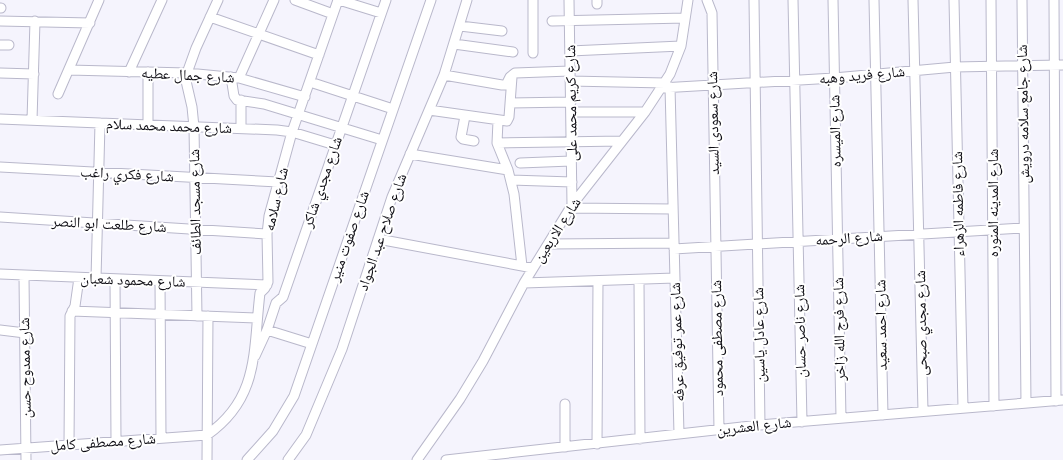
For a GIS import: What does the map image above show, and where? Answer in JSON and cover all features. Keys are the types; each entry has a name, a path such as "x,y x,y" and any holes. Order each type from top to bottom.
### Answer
{"street":[{"path":"58,94 99,0"},
{"path":"130,72 162,0"},
{"name":"شارع مسجد الطائف","path":"197,316 194,127 192,107 186,86 187,73 196,48 218,0"},
{"path":"274,0 258,35 235,77 234,96 241,100 259,103 382,140"},
{"path":"339,0 381,13"},
{"name":"شارع سلامه","path":"207,435 222,424 242,398 250,375 260,293 267,285 267,234 269,216 292,132 339,0"},
{"name":"شارع مجدي شاكر","path":"253,360 268,330 276,303 283,297 386,0"},
{"name":"شارع صفوت منير","path":"247,460 273,431 284,415 294,396 431,0"},
{"name":"شارع صلاح عبد الجواد","path":"288,460 306,434 342,349 392,198 444,75 467,0"},
{"path":"533,0 533,53"},
{"name":"شارع كريم محمد على","path":"569,0 572,182 571,207"},
{"name":"شارع الاربعين","path":"416,460 460,399 483,361 524,283 571,207 665,86 681,46 688,0"},
{"name":"شارع سعودى السيد","path":"707,0 712,13 712,84 716,247"},
{"name":"شارع عادل ياسين","path":"754,0 760,425"},
{"name":"شارع ناصر حسان","path":"793,0 802,422"},
{"name":"شارع الميسره","path":"833,0 837,239"},
{"name":"شارع احمد سعيد","path":"874,0 883,415"},
{"name":"شارع مجدي صبحى","path":"913,0 923,411"},
{"name":"شارع فاطمه الزهراء","path":"954,0 963,408"},
{"name":"شارع المدينه المنوره","path":"991,0 993,66 994,406"},
{"name":"شارع جامع سلامه درويش","path":"1022,0 1026,403"},
{"path":"1054,0 1059,65 1060,401"},
{"path":"300,1 333,14"},
{"path":"210,17 319,55"},
{"path":"552,21 685,18"},
{"path":"0,21 90,23"},
{"path":"32,120 35,21"},
{"path":"460,26 502,32"},
{"path":"454,44 513,52"},
{"path":"570,51 681,46"},
{"name":"شارع فريد وهبه","path":"570,81 665,86 834,78 955,67 1023,64 1059,65"},
{"name":"شارع جمال عطيه","path":"69,70 187,73 235,77 305,97"},
{"path":"512,74 570,71"},
{"path":"148,72 148,125"},
{"path":"0,73 34,74"},
{"path":"444,75 506,85 512,74"},
{"path":"429,110 498,121 508,120 512,74"},
{"path":"310,82 393,109"},
{"name":"شارع عمر توفيق عرفه","path":"665,86 673,209 680,434"},
{"path":"241,100 241,128"},
{"path":"510,103 645,112"},
{"path":"465,116 461,137 463,139 474,141"},
{"name":"شارع محمد محمد سلام","path":"0,119 241,128 292,132 335,145"},
{"path":"498,121 497,143 508,170 514,194 522,266"},
{"path":"96,279 100,123"},
{"path":"497,143 622,141"},
{"path":"410,154 508,170"},
{"path":"520,162 571,162"},
{"name":"شارع فكري راغب","path":"0,167 278,182"},
{"path":"511,180 572,182"},
{"path":"571,207 673,209"},
{"name":"شارع طلعت ابو النصر","path":"0,217 267,234"},
{"name":"شارع الرحمه","path":"548,244 716,247 1024,228"},
{"path":"378,239 533,268"},
{"name":"شارع فرج الله زاخر","path":"837,239 841,418"},
{"name":"شارع مصطفى محمود","path":"716,247 719,430"},
{"name":"شارع محمود شعبان","path":"0,274 267,285"},
{"name":"شارع ممدوح حسن","path":"24,276 26,460"},
{"path":"69,444 70,316 75,306 79,278"},
{"path":"524,283 675,278"},
{"path":"115,279 116,441"},
{"path":"639,280 640,439"},
{"path":"160,281 161,438"},
{"path":"597,444 598,281"},
{"path":"72,311 257,318"},
{"path":"207,460 208,316"},
{"path":"0,330 24,333"},
{"path":"268,330 312,344"},
{"name":"شارع العشرين","path":"446,460 760,425 1060,401"},
{"path":"565,447 566,404"},
{"name":"شارع مصطفى كامل","path":"0,450 207,435"}]}
